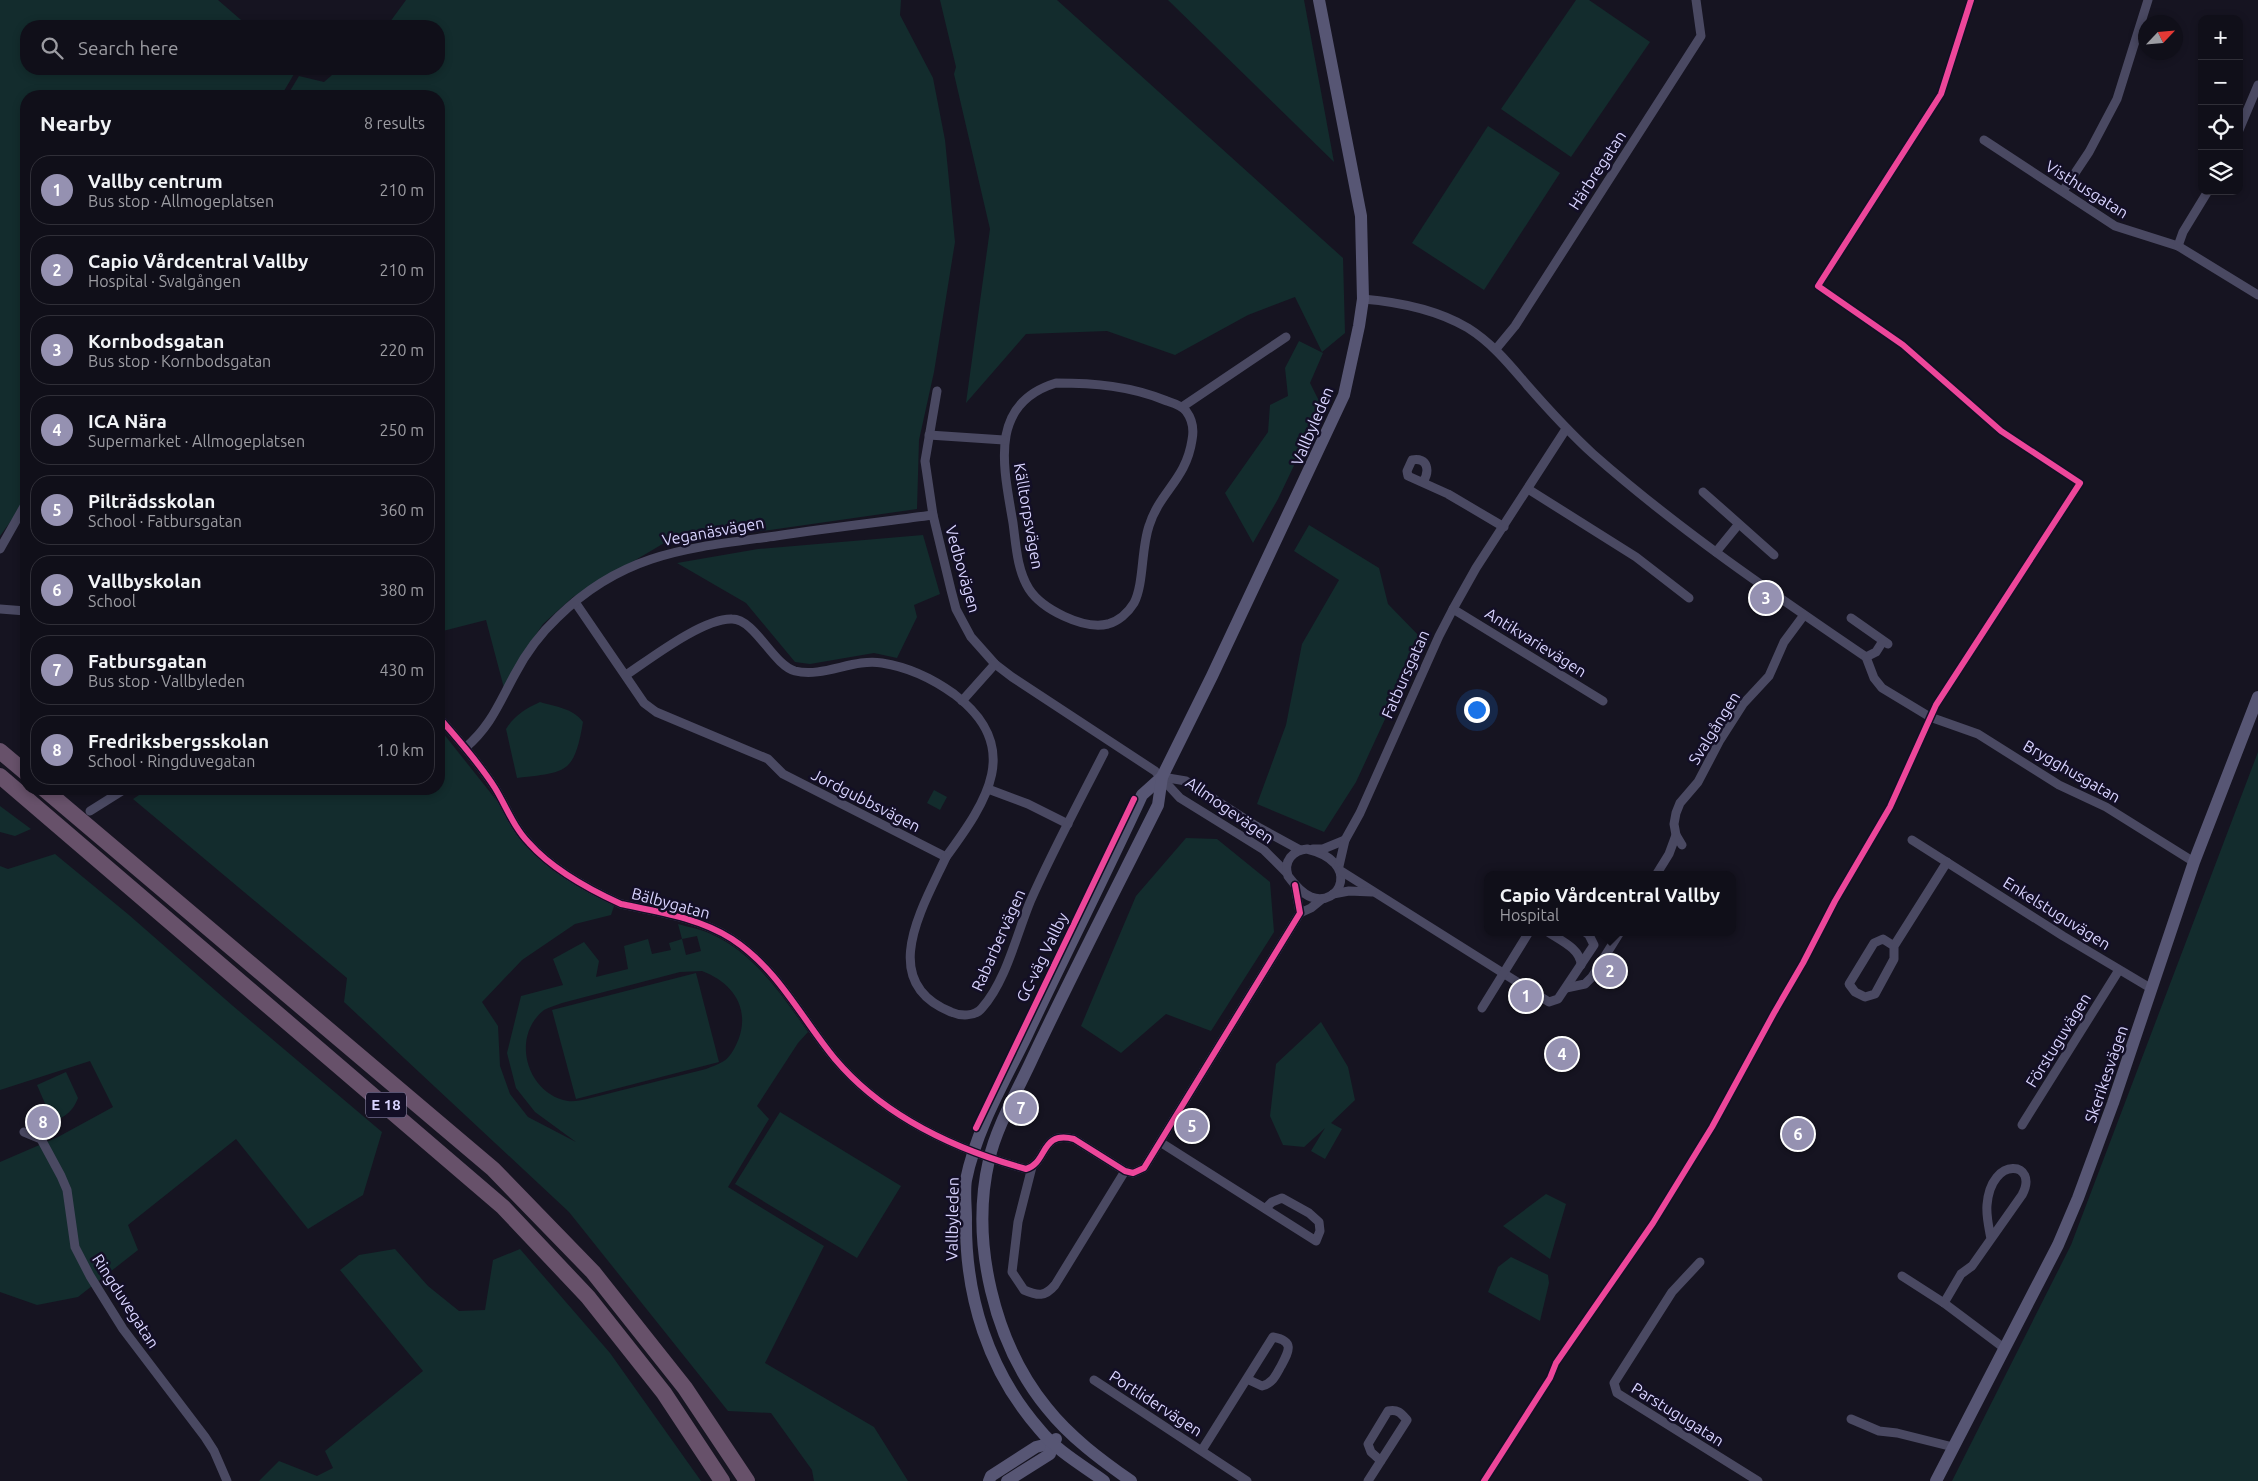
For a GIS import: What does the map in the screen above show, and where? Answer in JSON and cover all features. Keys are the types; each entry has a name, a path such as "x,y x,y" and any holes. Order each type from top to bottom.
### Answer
{"highway":[{"path":"0,751 20,768"},
{"name":"E 18","path":"0,776 20,793"},
{"name":"E 18","path":"22,795 503,1207 574,1281 605,1319 664,1393 722,1481"},
{"name":"E 18","path":"51,795 493,1169 593,1272 685,1388 747,1481"}],"main road":[{"name":"Vallbyleden","path":"1131,1481 1065,1429 1029,1384 1008,1344 992,1298 988,1277 984,1196 989,1159 1016,1092 1158,805 1162,777 1212,676 1344,395 1363,299 1361,216 1318,0"},
{"name":"Skerikesvägen","path":"1936,1481 2058,1245 2078,1198 2194,862 2258,697"},
{"name":"Vallbyleden","path":"1104,1481 1052,1443 1032,1420 1003,1377 993,1357 978,1319 967,1264 966,1182 974,1151 998,1095 1142,795 1162,777"},
{"path":"1026,1452 1033,1439 1032,1420"},
{"path":"1007,1481 1050,1454 1052,1443 1065,1429"},
{"path":"989,1481 991,1476 1026,1452 1040,1445 1052,1443"}],"street":[{"name":"Härbregatan","path":"1496,349 1515,326 1701,36 1696,0"},
{"path":"2063,191 2089,152 2117,99 2148,0"},
{"path":"2243,121 2258,85"},
{"name":"Visthusgatan","path":"1984,140 2114,226 2178,246 2258,295"},
{"path":"2178,246 2183,232 2206,195"},
{"path":"1363,299 1410,306 1449,318 1472,330 1496,349 1566,429 1600,460 1732,566 1866,657 1876,652 1885,643 1851,618"},
{"path":"1182,407 1286,337"},
{"name":"Källtorpsvägen","path":"1056,383 1107,385 1150,394 1182,407 1188,412 1193,432 1187,463 1180,477 1161,501 1149,525 1144,541 1135,600 1129,610 1121,618 1109,624 1098,625 1054,612 1039,601 1029,589 1018,560 1004,468 1004,440 1014,412 1021,402 1041,387 1056,383"},
{"name":"Vedbovägen","path":"938,391 925,461 933,515 956,609 971,637 995,664 1012,677 1162,777"},
{"name":"Fatbursgatan","path":"1340,869 1345,840 1360,813 1439,636 1476,568 1566,429"},
{"path":"929,435 1004,440"},
{"path":"1423,482 1448,494 1504,527"},
{"path":"1528,489 1636,558 1689,598"},
{"path":"1703,492 1774,555"},
{"path":"0,549 20,514"},
{"name":"Veganäsvägen","path":"465,748 481,734 498,710 523,661 543,632 575,602 603,581 623,570 674,551 933,515"},
{"path":"1716,552 1738,525"},
{"name":"Jordgubbsvägen","path":"575,602 644,703 656,712 768,759 783,774 946,857"},
{"path":"0,609 20,611"},
{"name":"Antikvarievägen","path":"1453,609 1603,701"},
{"name":"Svalgången","path":"1658,871 1669,854 1676,835 1674,824 1680,803 1698,782 1720,740 1744,704 1769,676 1784,642 1804,615"},
{"path":"626,675 671,644 712,623 733,619 748,626 792,670 806,673 880,662 914,672 937,682 977,714 987,731 994,758 988,789 971,822 946,857"},
{"name":"Brygghusgatan","path":"1866,657 1874,678 1882,688 1930,717 1978,734 2059,785 2106,807 2194,862"},
{"path":"962,701 995,664"},
{"name":"Bälbygatan","path":"445,726 465,748 495,788 527,842 541,856 578,882 621,904 696,922 738,943 774,975 836,1060 861,1086 902,1117 948,1141 974,1151"},
{"name":"Rabarbervägen","path":"946,857 917,919 910,941 909,966 921,992 936,1006 961,1016 980,1011 994,994 1030,902 1104,753"},
{"name":"Allmogevägen","path":"1162,777 1186,781 1264,831 1304,850"},
{"name":"Allmogevägen","path":"1162,777 1180,798 1264,850 1286,872"},
{"path":"988,789 1028,804 1068,824"},
{"path":"90,811 115,795"},
{"path":"1676,835 1682,845"},
{"path":"1322,899 1310,897 1295,885 1286,872 1288,862 1291,856 1304,850 1323,849 1345,840"},
{"name":"Enkelstuguvägen","path":"1912,840 2119,970 2152,988"},
{"path":"1304,850 1332,859 1340,869 1372,892 1548,1002 1558,999 1594,945 1590,936"},
{"path":"1894,946 1883,939 1874,943 1849,984 1855,992 1865,997 1875,994 1894,959 1894,946 1947,862"},
{"path":"1333,894 1341,882 1340,869"},
{"path":"1295,885 1300,912"},
{"path":"1124,1170 1055,1285 1048,1293 1042,1295 1024,1290 1012,1272 1018,1222 1032,1168 1050,1142 1059,1137 1068,1137 1124,1170 1133,1172 1144,1168 1300,912 1311,908 1322,899 1333,894 1372,892"},
{"path":"1482,1008 1527,936"},
{"path":"1554,936 1578,953 1581,965"},
{"path":"1566,988 1584,984 1592,977 1618,936"},
{"name":"Förstuguvägen","path":"2022,1125 2119,970"},
{"name":"Ringduvegatan","path":"24,1132 41,1139 61,1176 67,1190 75,1247 90,1276 136,1347 204,1437 217,1458 227,1481"},
{"path":"1160,1142 1305,1235 1316,1241 1320,1231 1319,1222 1309,1213 1282,1198 1264,1208"},
{"path":"974,1151 989,1159 1026,1169 1032,1168"},
{"path":"1944,1303 1962,1274 1972,1266 1991,1239 2026,1187 2025,1176 2017,1168 2010,1167 2004,1170 1997,1175 1990,1187 1987,1206 1991,1239"},
{"name":"Parstugugatan","path":"1700,1262 1672,1292 1614,1383 1614,1388 1617,1393 1758,1481"},
{"path":"1902,1276 1944,1303 2004,1348"},
{"name":"Portlidervägen","path":"1202,1450 1273,1337 1283,1339 1288,1344 1289,1352 1273,1380 1262,1386 1247,1379"},
{"name":"Portlidervägen","path":"1094,1380 1202,1450 1244,1480"},
{"path":"1368,1481 1407,1420 1400,1411 1388,1412 1368,1444 1371,1452 1381,1460"},
{"path":"1851,1419 1879,1431 1897,1433 1954,1447"}],"green space":[{"path":"0,0 218,0 241,20 20,20 20,75 293,75 285,90 20,90 20,508 0,536"},
{"path":"406,0 901,0 900,15 933,78 945,140 955,242 934,372 919,440 917,509 770,530 671,539 573,597 543,624 521,657 504,688 486,620 445,630 445,90 291,90 299,76 324,82 332,75 445,75 445,20 391,20"},
{"path":"940,0 1057,0 1343,258 1345,333 1322,352 1295,297 1248,315 1175,355 1107,331 1026,334 966,403 990,229 954,74 956,67"},
{"path":"1168,0 1304,0 1334,162"},
{"path":"1576,0 1589,0 1650,42 1571,157 1501,109"},
{"path":"1488,126 1560,173 1484,290 1412,243"},
{"path":"1299,341 1323,353 1310,383 1322,407 1278,499 1253,543 1225,493 1268,432 1270,405 1288,396 1285,368"},
{"path":"1309,525 1379,568 1388,604 1422,639 1356,782 1324,832 1257,804 1286,725 1302,644 1339,580 1294,551"},
{"path":"923,535 940,594 914,605 917,617 897,658 874,653 810,664 795,662 746,603 677,563 758,549"},
{"path":"540,702 569,711 579,717 583,722 580,739 576,752 565,768 557,772 517,778 506,729 521,713"},
{"path":"445,736 552,870 614,906 611,915 575,924 522,960 482,1002 498,1026 500,1066 510,1094 528,1117 576,1142 535,1112 516,1088 507,1053 521,996 563,985 553,959 584,942 599,961 596,977 628,969 624,946 648,939 652,954 671,950 669,943 682,939 678,924 707,932 741,952 766,976 808,1032 798,1043 757,1106 769,1119 728,1187 824,1246 765,1363 874,1427 908,1481 814,1481 812,1470 771,1413 728,1411 569,1212 344,1002 347,978 133,799 139,795 445,795","holes":["697,936 701,951 686,955 682,939","702,971 722,982 736,997 742,1016 739,1038 733,1051 724,1061 706,1069 575,1101 568,1101 554,1096 542,1088 533,1076 528,1063 526,1049 528,1035 534,1021 544,1010 562,1003 680,972"]},
{"path":"2258,752 2258,1481 1952,1481 2071,1245"},
{"path":"934,790 947,797 940,810 927,803"},
{"path":"0,806 31,829 15,836 0,832"},
{"path":"1186,838 1217,839 1270,882 1274,932 1211,1031 1166,1014 1121,1053 1081,1026 1136,896"},
{"path":"55,854 382,1132 363,1195 308,1229 236,1139 128,1225 138,1250 78,1297 37,1305 0,1292 0,1162 58,1137 113,1107 90,1061 0,1090 0,866 8,869"},
{"path":"696,973 719,1062 576,1099 552,1010"},
{"path":"1321,1022 1348,1067 1355,1100 1331,1123 1342,1129 1325,1159 1311,1151 1325,1128 1304,1147 1283,1145 1270,1116 1276,1064"},
{"path":"66,1072 78,1098 68,1113 53,1122 37,1085"},
{"path":"780,1112 901,1186 857,1258 735,1184"},
{"path":"1546,1194 1566,1204 1550,1259 1503,1226"},
{"path":"395,1249 428,1286 459,1311 485,1310 493,1260 520,1249 610,1353 701,1481 259,1481 279,1461 317,1476 333,1468 325,1451 423,1371 340,1270 359,1255"},
{"path":"1511,1257 1548,1275 1549,1283 1540,1321 1488,1292 1498,1267"}],"cycle path":[{"path":"1484,1481 1550,1378 1556,1363 1653,1223 1712,1127 1803,963 1835,901 1890,807 1936,705 2080,483 2001,431 1903,345 1818,286 1941,94 1971,0"},
{"path":"445,724 495,788 524,837 549,862 584,885 621,904 692,921 732,939 749,951 763,965 788,995 835,1059 854,1080 875,1098 898,1114 947,1141 973,1152 1026,1169 1038,1161 1050,1143 1055,1139 1063,1137 1074,1139 1125,1171 1133,1173 1144,1168 1300,913 1295,885"},
{"name":"GC-väg Vallby","path":"976,1128 1134,799"}],"place":[{"name":"Kornbodsgatan","path":"1766,598"},
{"name":"Capio Vårdcentral Vallby","path":"1610,971"},
{"name":"Vallby centrum","path":"1526,996"},
{"name":"ICA Nära","path":"1562,1054"},
{"name":"Fatbursgatan","path":"1021,1108"},
{"name":"Fredriksbergsskolan","path":"43,1122"},
{"name":"Pilträdsskolan","path":"1192,1126"},
{"name":"Vallbyskolan","path":"1798,1134"}]}
